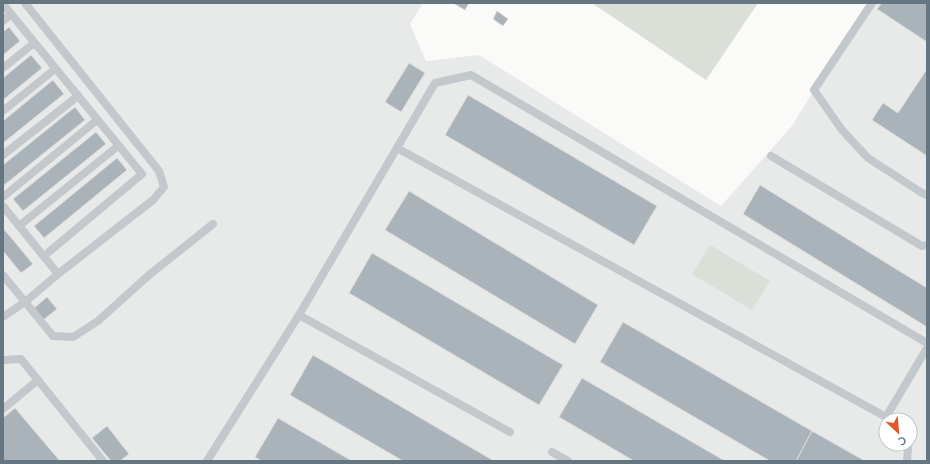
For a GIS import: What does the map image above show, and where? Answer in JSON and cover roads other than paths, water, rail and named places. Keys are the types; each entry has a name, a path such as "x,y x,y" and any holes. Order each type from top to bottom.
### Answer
{"lane":[{"path":"3,317 152,200 164,187 159,171 25,3"},
{"path":"872,3 814,90 842,130 868,158 922,194 927,194"},
{"path":"3,4 142,174 44,256"},
{"path":"3,21 11,14"},
{"path":"3,68 34,43"},
{"path":"3,111 55,69"},
{"path":"210,460 299,315 435,83 471,76 927,343"},
{"path":"3,155 78,96"},
{"path":"3,197 97,120"},
{"path":"19,226 118,146"},
{"path":"397,148 878,414"},
{"path":"771,156 922,246 927,245"},
{"path":"3,206 58,274"},
{"path":"3,275 53,336 73,337 98,321 149,275 213,224"},
{"path":"299,315 510,432"},
{"path":"891,412 927,348"},
{"path":"3,360 20,359 103,461"},
{"path":"3,409 38,380"},
{"path":"552,452 568,461"}]}
